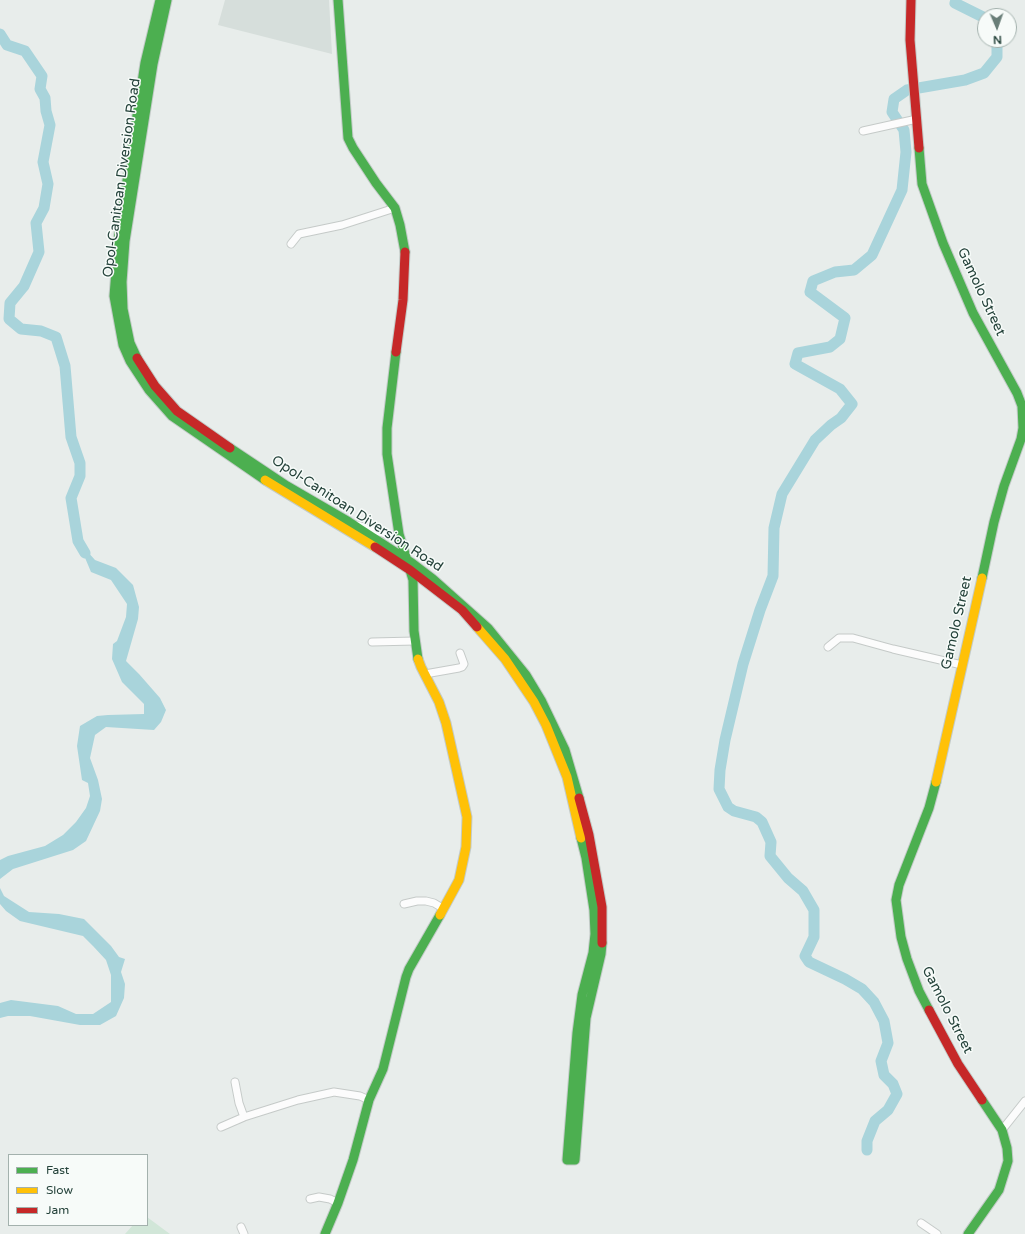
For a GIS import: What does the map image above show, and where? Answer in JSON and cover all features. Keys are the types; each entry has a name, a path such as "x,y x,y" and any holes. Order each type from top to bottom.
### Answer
{"street":[{"name":"Opol-Canitoan Diversion Road","path":"160,0 145,63 119,233 114,296 123,345 130,361 148,390 172,416 283,492 347,525 362,528 407,560 423,581"},
{"name":"Opol-Canitoan Diversion Road","path":"168,0 152,64 125,241 122,296 130,343 154,386 177,411 218,440 347,525 410,570 462,610 505,659 543,720 558,752 567,777 592,890 595,934 593,952 578,1016 571,1160"},
{"path":"338,0 345,115 348,138 376,184 395,208 405,250 405,272 387,441 390,481 400,539 410,570"},
{"name":"Gamolo Street","path":"911,0 910,40 922,184 932,213 973,313 1017,393 1022,406 1023,428 1021,439 1004,486 994,522 929,808 899,885 896,900 897,915 907,958 919,991 958,1064 1002,1130 1007,1148 1008,1161 999,1190 969,1234"},
{"path":"863,131 916,115"},
{"path":"291,244 299,234 342,225 395,208"},
{"path":"362,528 400,539"},
{"path":"325,1234 353,1160 369,1100 383,1069 408,969 444,909 459,880 466,847 467,817 460,777 439,702 417,655 415,641 423,581"},
{"path":"828,647 839,638 853,638 893,649 962,664"},
{"path":"372,642 415,641"},
{"path":"425,674 459,668 464,664 460,653"},
{"path":"404,904 417,901 426,901 434,903 444,909"},
{"path":"235,1082 239,1103 244,1117"},
{"path":"221,1127 244,1117 298,1100 334,1092 360,1096 369,1100"},
{"path":"1002,1130 1025,1101"},
{"path":"310,1199 319,1197 338,1203"},
{"path":"921,1223 937,1234"},
{"path":"241,1227 244,1234"}],"shaded area":[{"path":"225,0 329,0 332,54 218,25"}],"green space":[{"path":"148,1218 170,1234 125,1234 132,1226 148,1226"}],"water":[{"path":"78,541 95,560 116,568 133,585 139,607 138,619 126,661 160,698 166,710 161,722 154,730 106,727 95,735 90,758 98,780 102,799 100,811 86,841 73,850 13,869 0,879 0,860 8,856 45,846 63,835 76,822 86,808 90,796 88,783 82,780 77,746 80,726 97,716 144,714 144,704 122,682 112,659 113,644 117,641 126,617 127,604 111,580 91,572"},
{"path":"0,888 4,896 29,912 59,914 84,919 111,946 119,957 125,959 121,972 125,984 124,998 116,1016 100,1025 80,1025 30,1016 8,1016 0,1018 0,1003 11,1000 58,1006 76,1014 93,1014 111,1002 111,975 106,960 83,936 20,921 6,911 0,904"}],"waterway":[{"path":"956,0 955,3 977,14"},
{"path":"0,34 7,45 25,51 42,76 40,89 45,98 46,111 50,125 43,162 48,184 44,208 36,223 39,252 24,286 10,303 9,319 21,329 41,331 56,337 65,366 71,437 80,463 80,476 71,498 78,541 85,553"},
{"path":"867,1150 867,1141 875,1121 888,1110 897,1094 893,1084 884,1075 881,1061 888,1043 884,1021 874,1002 862,989 809,962 805,956 814,937 814,910 803,891 788,878 770,856 771,842 762,822 756,817 734,811 728,807 719,789 720,770 725,740 743,664 760,610 773,576 774,528 782,494 815,440 841,418 852,404 840,389 795,364 798,353 830,347 840,339 845,318 810,292 813,281 835,272 854,270 872,255 902,190 906,152 904,130 892,112 894,99 907,90 965,80 984,73 997,57 997,48"}],"traffic: fast":[{"path":"160,0 145,63 119,233 114,296 123,345 130,361 149,390 172,416 265,480"},
{"path":"137,358 130,343 123,309 122,282 125,241 153,64 167,0"},
{"path":"338,0 348,138 376,183 395,208 405,252"},
{"path":"919,148 922,184 943,243 973,313 1017,393 1022,406 1023,428 1021,439 1004,486 994,522 982,578"},
{"path":"396,352 387,428 387,454 399,534 413,580 414,631 418,659"},
{"path":"230,448 287,486 349,522 412,563 433,579 488,628 526,675 541,700 565,750 579,798"},
{"path":"929,1010 919,991 907,959 901,937 896,900 899,885 929,808 936,782"},
{"path":"581,838 586,858 594,910 595,934 593,953 582,995 577,1033 567,1160 575,1160 586,1018 601,954 602,943"},
{"path":"325,1234 353,1160 369,1100 383,1069 406,977 409,969 440,915"},
{"path":"968,1234 999,1190 1008,1161 1007,1148 1002,1130 982,1100"}],"traffic: slow":[{"path":"265,480 375,547"},
{"path":"936,782 982,578"},
{"path":"477,627 505,659 534,702 546,725 567,777 581,838"},
{"path":"418,659 439,702 446,723 467,817 466,847 459,880 440,915"}],"traffic: jam":[{"path":"911,0 910,40 919,148"},
{"path":"396,352 403,300 405,252"},
{"path":"137,358 155,386 177,411 230,448"},
{"path":"375,547 410,570 462,610 477,627"},
{"path":"579,798 589,835 602,907 602,943"},
{"path":"929,1010 958,1064 982,1100"}]}
